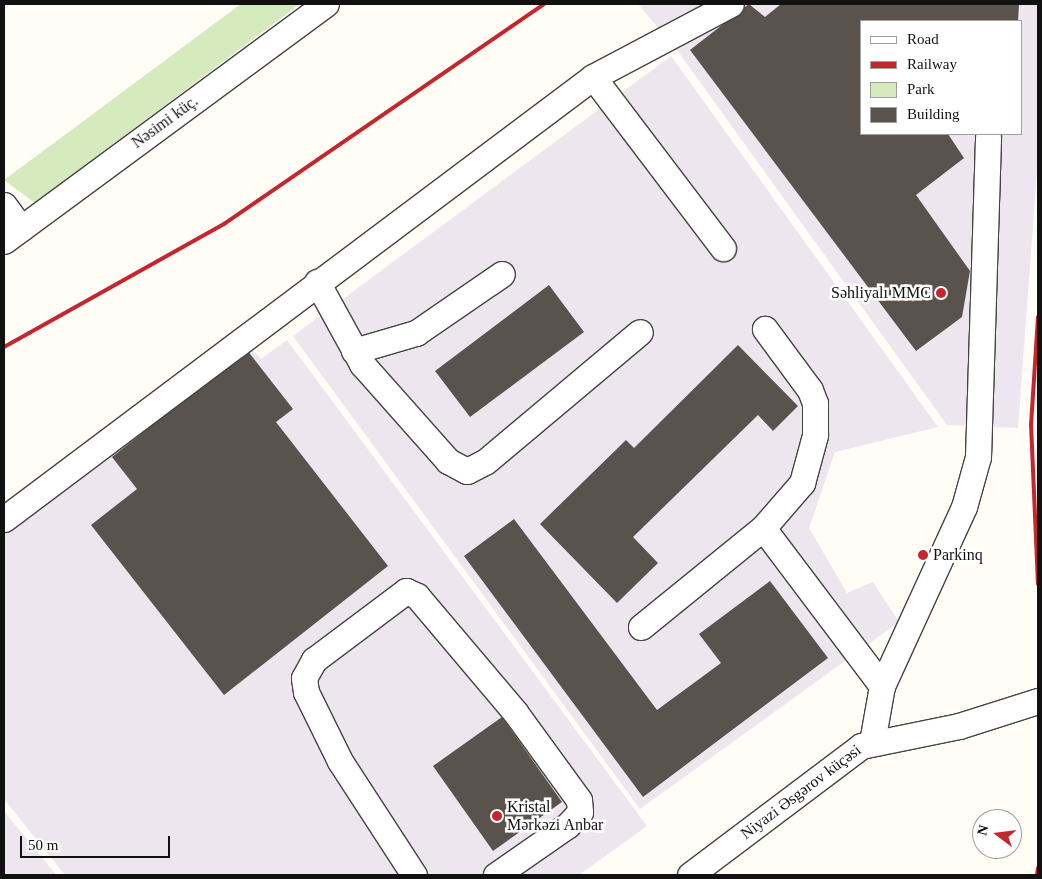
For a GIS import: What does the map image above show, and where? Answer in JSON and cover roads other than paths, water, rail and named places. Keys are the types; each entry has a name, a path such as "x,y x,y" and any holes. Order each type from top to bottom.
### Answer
{"street":[{"name":"Nəsimi küç.","path":"12,234 326,4"},
{"path":"4,519 316,282 593,77 731,4"},
{"path":"593,77 723,248"},
{"path":"872,742 882,686 964,508 978,457 988,137"},
{"path":"4,205 12,234"},
{"path":"354,351 416,333 502,274"},
{"path":"316,282 354,351 448,461 466,471 485,462 640,332"},
{"path":"641,627 763,528 802,483 815,435 810,390 765,329"},
{"path":"763,528 882,686"},
{"path":"414,875 340,761 306,692 304,678 314,660 406,590 417,596 515,712 580,800 580,812 568,825 496,875"},
{"name":"Niyazi Əsgərov küçəsi","path":"690,875 848,754 872,742 959,726 1038,701"}],"railway":[{"path":"4,347 224,224 544,4"},
{"path":"1038,317 1031,424 1038,584"},
{"path":"1037,875 1038,868"}],"place":[{"name":"Səhliyalı MMC","path":"941,293"},
{"name":"Parkinq","path":"923,555"},
{"name":"Kristal Mərkəzi Anbar","path":"497,816"}]}
